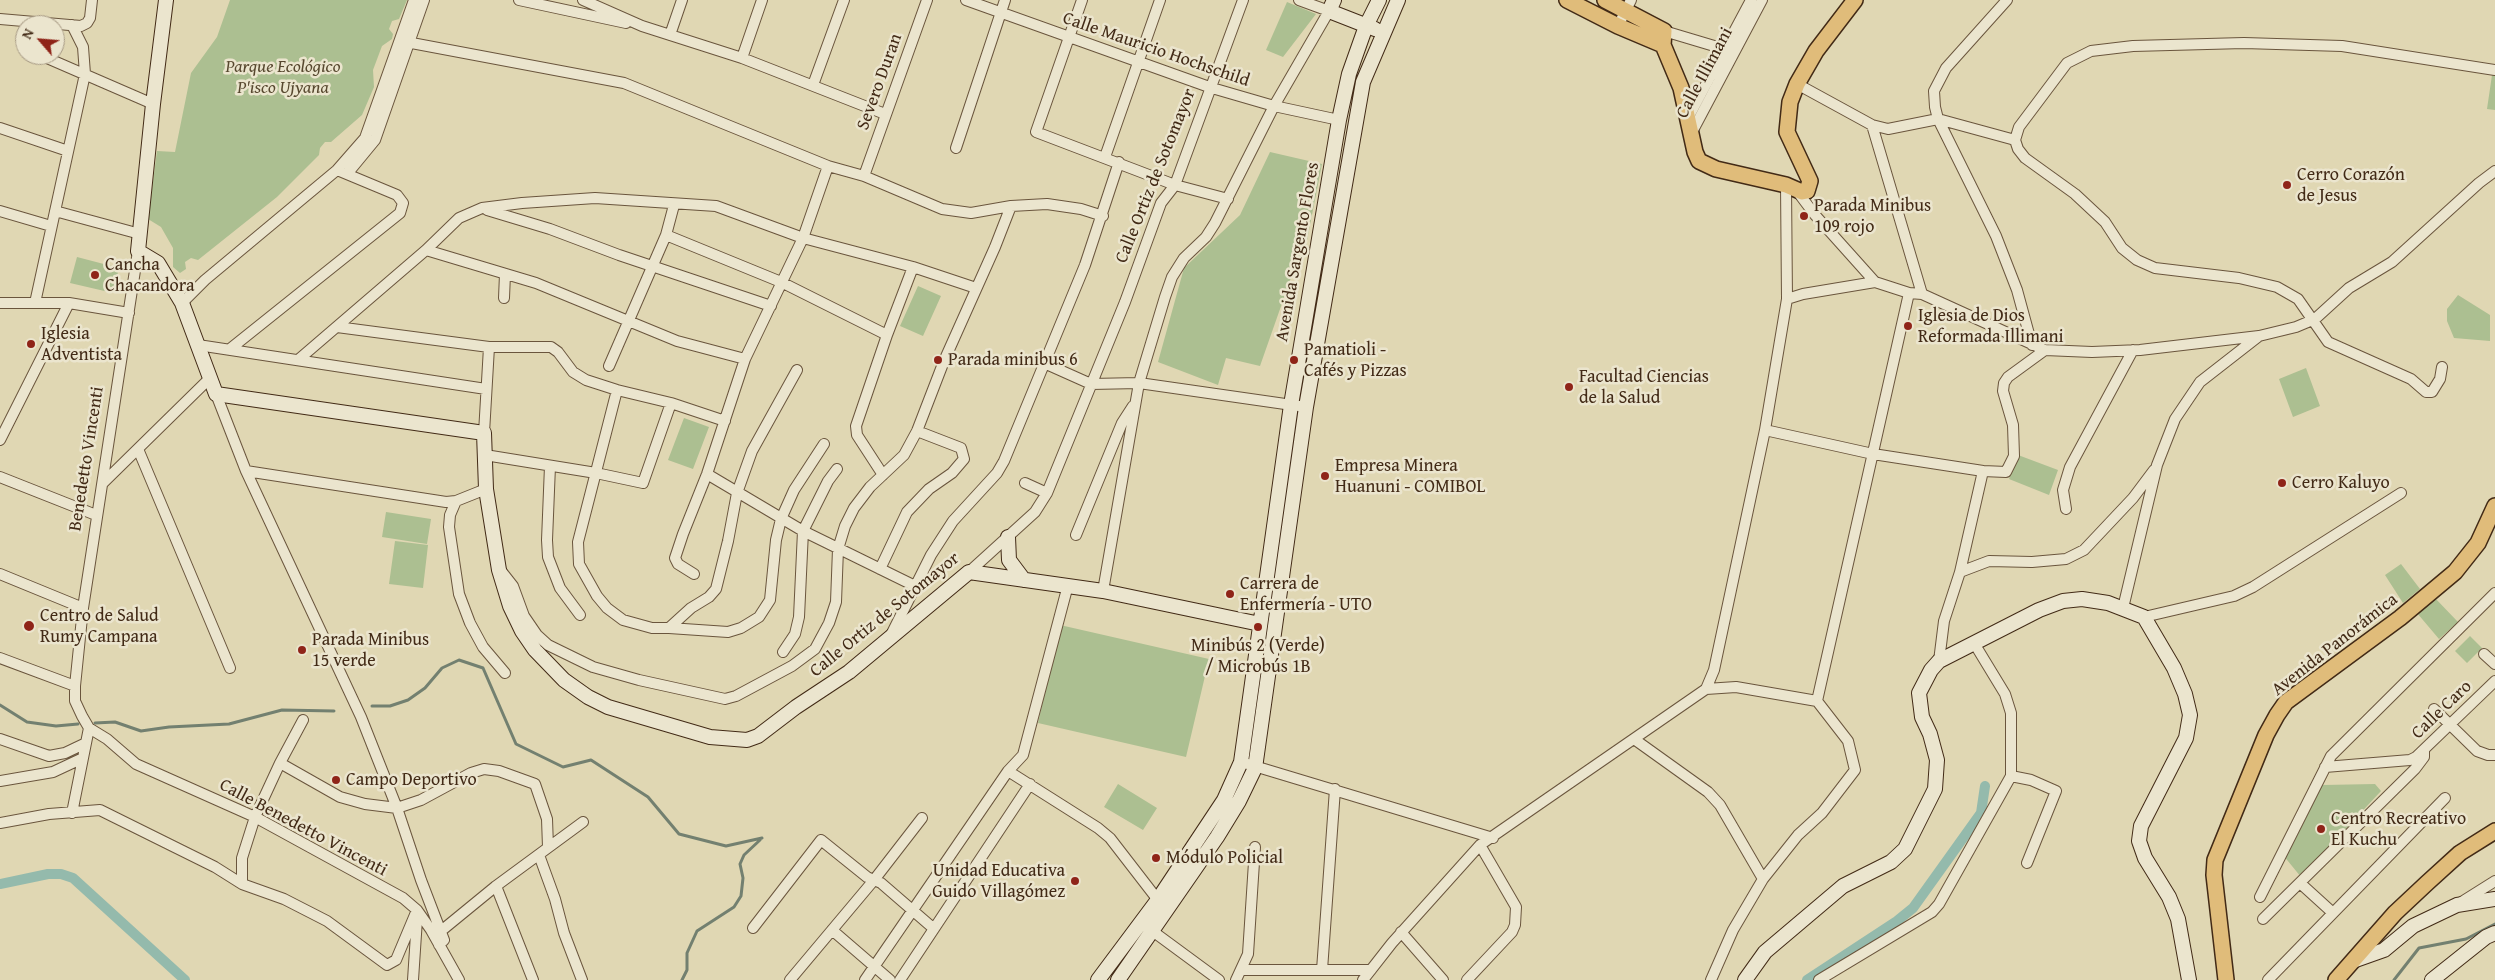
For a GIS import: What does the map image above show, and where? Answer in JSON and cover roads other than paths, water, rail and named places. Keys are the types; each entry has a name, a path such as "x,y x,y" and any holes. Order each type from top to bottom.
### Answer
{"main road":[{"path":"1567,0 1618,26 1664,38"},
{"path":"1605,0 1628,6 1664,38 1681,88 1695,152 1699,161 1705,165 1807,191 1810,181 1787,132 1790,102 1796,84 1816,51 1855,0"},
{"name":"Avenida Panorámica","path":"2226,980 2216,894 2215,860 2276,715 2286,702 2400,618 2455,572 2478,543 2495,506"},
{"path":"2336,980 2395,913 2460,853 2495,831"}],"street":[{"path":"0,19 72,25 87,24 90,18 92,0"},
{"name":"Benedetto Vincenti","path":"75,686 83,608 96,515 103,483 138,252 166,0"},
{"path":"347,174 375,140 405,42 414,0"},
{"path":"182,303 205,280 337,170 365,138 424,0"},
{"path":"519,0 642,26 742,58 885,114"},
{"path":"670,35 682,0"},
{"path":"742,58 762,0"},
{"path":"813,85 844,0"},
{"name":"Severo Duran","path":"864,176 927,0"},
{"name":"Calle Mauricio Hochschild","path":"966,0 1000,14 1212,88 1274,106 1339,120"},
{"path":"956,148 1005,0"},
{"path":"1082,0 1036,132 1119,162 1175,185 1228,199"},
{"path":"1105,157 1160,0"},
{"name":"Calle Ortiz de Sotomayor","path":"490,346 484,433 486,489 499,570 510,606 522,631 535,650 564,680 608,707 717,738 747,740 758,736 796,707 849,672 969,572 1035,512 1047,493 1125,302 1161,203 1175,185 1243,0"},
{"path":"1299,0 1332,6 1366,26 1383,32"},
{"name":"Avenida Sargento Flores","path":"1098,980 1141,922 1162,905 1239,801 1255,768 1291,405 1339,120 1349,74 1366,26 1380,0"},
{"name":"Avenida Sargento Flores","path":"1118,980 1152,932 1162,905 1224,800 1241,762 1260,624 1272,592 1363,82 1398,0"},
{"name":"Calle Illimani","path":"1731,51 1751,0"},
{"name":"Calle Illimani","path":"1689,127 1762,0"},
{"path":"2008,0 1946,68 1939,78 1934,92 1938,119 1996,236 2018,290 2032,345"},
{"path":"588,16 589,1 642,26"},
{"path":"1103,591 1139,383 1172,277 1184,258 1206,237 1228,199 1274,106 1332,6"},
{"path":"1618,26 1628,6"},
{"path":"34,303 85,74 83,47 72,25"},
{"path":"1664,38 1731,51"},
{"path":"405,42 624,83 828,166 864,176 920,201 958,213 990,211 1011,206 1047,204 1081,209 1103,216"},
{"path":"2442,367 2440,379 2432,392 2426,392 2411,379 2328,342 2298,299 2277,287 2239,278 2154,268 2137,260 2122,248 2105,222 2075,194 2025,158 2018,149 2015,140 2019,127 2067,63 2091,51 2133,46 2244,43 2342,46 2414,55 2495,70"},
{"path":"64,65 153,104"},
{"path":"1796,84 1872,125 1888,129 1938,119 2015,140"},
{"path":"1872,125 1922,294"},
{"path":"0,128 68,151"},
{"path":"890,637 931,555 953,521 997,472 1103,216 1119,162"},
{"path":"694,574 678,564 675,558 707,474 746,359 781,282 804,238 828,166"},
{"path":"230,349 400,212 404,203 397,195 337,170"},
{"path":"1787,299 1803,294 1876,282 1910,293 1922,294 2045,350 2092,352 2133,350 2259,336 2312,320 2350,288 2392,262 2478,183 2495,172"},
{"path":"1810,181 1815,215"},
{"path":"1791,188 1876,282"},
{"path":"1706,689 1714,670 1765,430 1787,299 1791,188"},
{"path":"298,360 426,250 459,218 482,208 522,203 595,198 674,205 716,206 804,238 913,267 976,288"},
{"path":"609,366 666,235 674,205"},
{"path":"499,570 512,586 524,616 548,645 592,667 639,680 725,699 736,696 792,666 815,649 829,623 836,602 838,549 845,526 854,508 870,487 904,455 917,431 944,361 1011,206"},
{"path":"482,208 542,226 619,255 771,306"},
{"path":"0,211 51,226"},
{"path":"55,211 140,234"},
{"path":"666,235 781,282 887,335"},
{"path":"426,250 536,283 676,341 746,359"},
{"path":"138,252 158,263 182,303 246,471 361,717 397,808 441,931 444,940 439,945"},
{"path":"883,475 857,435 856,426 887,335 913,267"},
{"path":"504,298 505,274"},
{"path":"1817,701 1910,293"},
{"path":"0,303 69,303 129,313"},
{"path":"0,440 69,303"},
{"path":"337,327 490,346 551,347 558,352 573,372 586,380 617,390 671,402 725,421"},
{"path":"2123,608 2157,465 2175,418 2200,382 2259,336"},
{"path":"198,345 486,389"},
{"path":"1765,430 1873,454 2006,472 2014,456 2013,425 2003,392 2004,383 2008,376 2045,350"},
{"path":"2066,509 2063,490 2070,467 2133,350"},
{"path":"1044,362 1091,384 1139,383 1306,407"},
{"path":"669,628 690,608 709,597 716,589 737,493 752,450 796,370"},
{"path":"103,483 210,378"},
{"path":"617,390 578,542 579,564 597,596 607,608 623,620 652,628 728,632 741,628 759,617 770,600 780,519 794,490 824,444"},
{"path":"216,394 484,433"},
{"path":"1076,535 1122,423 1136,400"},
{"path":"485,455 596,473 642,483 671,402"},
{"path":"880,569 907,512 929,489 952,474 964,459 961,448 917,431"},
{"path":"138,449 230,668"},
{"path":"1960,572 1989,561 2032,562 2066,559 2084,550 2133,498 2157,465"},
{"path":"550,466 548,557 560,588 580,615"},
{"path":"783,652 795,634 799,617 803,531 828,481 837,469"},
{"path":"1939,661 1944,620 1960,572 1983,470"},
{"path":"246,471 446,502 456,501 486,489"},
{"path":"707,474 780,519 915,586"},
{"path":"0,477 96,515"},
{"path":"1025,483 1047,493"},
{"path":"1744,980 1765,952 1843,886 1891,862 1905,849 1935,789 1937,760 1930,734 1922,717 1919,694 1931,670 1939,661 2040,610 2063,601 2082,599 2123,608 2144,617 2234,596 2253,587 2401,493"},
{"path":"456,501 450,515 449,527 459,594 470,623 483,647 505,673"},
{"path":"1008,537 1009,560 1024,580"},
{"path":"969,572 1103,591 1260,624"},
{"path":"0,574 83,608"},
{"path":"865,980 1008,771 1023,755 1068,586"},
{"path":"2260,897 2325,767 2340,746 2495,593"},
{"path":"2144,617 2174,668 2185,694 2190,716 2186,738 2141,826 2138,841 2145,858 2169,897 2178,919 2189,980"},
{"path":"1819,980 1932,912 1939,904 2011,776 2011,713 2005,694 1974,643"},
{"path":"2484,654 2495,664"},
{"path":"0,658 75,686"},
{"name":"Calle Caro","path":"2325,767 2410,760 2424,750 2495,681"},
{"name":"Calle Benedetto Vincenti","path":"75,686 75,701 89,728 107,739 136,764 255,817 402,898 418,910 459,980"},
{"path":"1363,980 1401,932 1480,845 1493,838 1706,689 1736,687 1817,701 1848,741 1855,770 1822,813 1798,835 1763,879 1733,930 1711,980"},
{"path":"2434,709 2477,751 2488,756 2495,755"},
{"path":"242,884 242,858 255,817 280,763 303,720"},
{"path":"72,813 89,728"},
{"path":"0,739 49,756 65,753 86,743"},
{"path":"1634,739 1708,792 1720,805 1763,879"},
{"path":"2264,919 2415,769 2424,757 2424,750"},
{"path":"0,781 53,772 83,758"},
{"path":"1241,762 1255,768 1335,789 1493,838"},
{"path":"280,763 340,797 365,804 397,808 421,800 470,773 484,769 499,771 535,784 548,818 548,847"},
{"path":"1008,771 1098,828 1110,838 1162,905"},
{"path":"2011,776 2031,780 2056,791 2027,863"},
{"path":"900,980 1030,784"},
{"path":"1322,970 1335,789"},
{"path":"2268,980 2445,798"},
{"path":"0,823 49,814 100,810 215,867 242,884 284,899 327,921 387,965 396,960 418,910"},
{"path":"790,980 874,880 922,818"},
{"path":"441,931 496,886 583,822"},
{"path":"752,928 821,840 867,877 874,880 913,910 933,928"},
{"path":"1467,980 1512,932 1515,925 1516,907 1480,845"},
{"path":"1236,980 1248,954 1255,847"},
{"path":"539,855 582,980"},
{"path":"2353,960 2384,950 2412,926 2457,905 2495,881"},
{"path":"2300,883 2333,913"},
{"path":"496,886 533,980"},
{"path":"2457,905 2495,899"},
{"path":"413,980 418,910"},
{"path":"1141,922 1219,980"},
{"path":"832,930 890,980"},
{"path":"1401,932 1443,980"},
{"path":"2432,980 2486,937 2495,933"},
{"path":"1240,970 1371,970"}],"waterway":[{"path":"372,706 390,706 408,700 425,688 442,668 459,660 483,668 516,744 563,767 591,760 648,797 679,834 726,846 762,838"},
{"path":"0,705 27,722 56,726 78,724"},
{"path":"95,723 115,722 141,731 169,727 229,724 282,710 334,711"},
{"path":"1807,980 1897,921 1913,908 1981,813 1985,786"},
{"path":"682,980 687,970 687,953 697,931 734,907 741,896 743,878 740,864 744,855 760,840"},
{"path":"0,884 48,874 61,874 73,878 185,980"},
{"path":"2394,980 2419,948 2466,939 2495,924"}],"place":[{"name":"Cerro Corazón de Jesus","path":"2287,185"},
{"name":"Parada Minibus 109 rojo","path":"1804,216"},
{"name":"Cancha Chacandora","path":"95,275"},
{"name":"Iglesia de Dios Reformada Illimani","path":"1908,326"},
{"name":"Iglesia Adventista","path":"31,344"},
{"name":"Parada minibus 6","path":"938,360"},
{"name":"Pamatioli - Cafés y Pizzas","path":"1294,360"},
{"name":"Facultad Ciencias de la Salud","path":"1569,387"},
{"name":"Empresa Minera Huanuni - COMIBOL","path":"1325,476"},
{"name":"Cerro Kaluyo","path":"2282,483"},
{"name":"Carrera de Enfermería - UTO","path":"1230,594"},
{"name":"Centro de Salud Rumy Campana","path":"29,626"},
{"name":"Minibús 2 (Verde) / Microbús 1B","path":"1258,627"},
{"name":"Parada Minibus 15 verde","path":"302,650"},
{"name":"Campo Deportivo","path":"336,780"},
{"name":"Centro Recreativo El Kuchu","path":"2321,829"},
{"name":"Módulo Policial","path":"1156,858"},
{"name":"Unidad Educativa Guido Villagómez","path":"1075,881"}],"park label":[{"name":"Parque Ecológico P'isco Ujyana","path":"283,77"}]}
